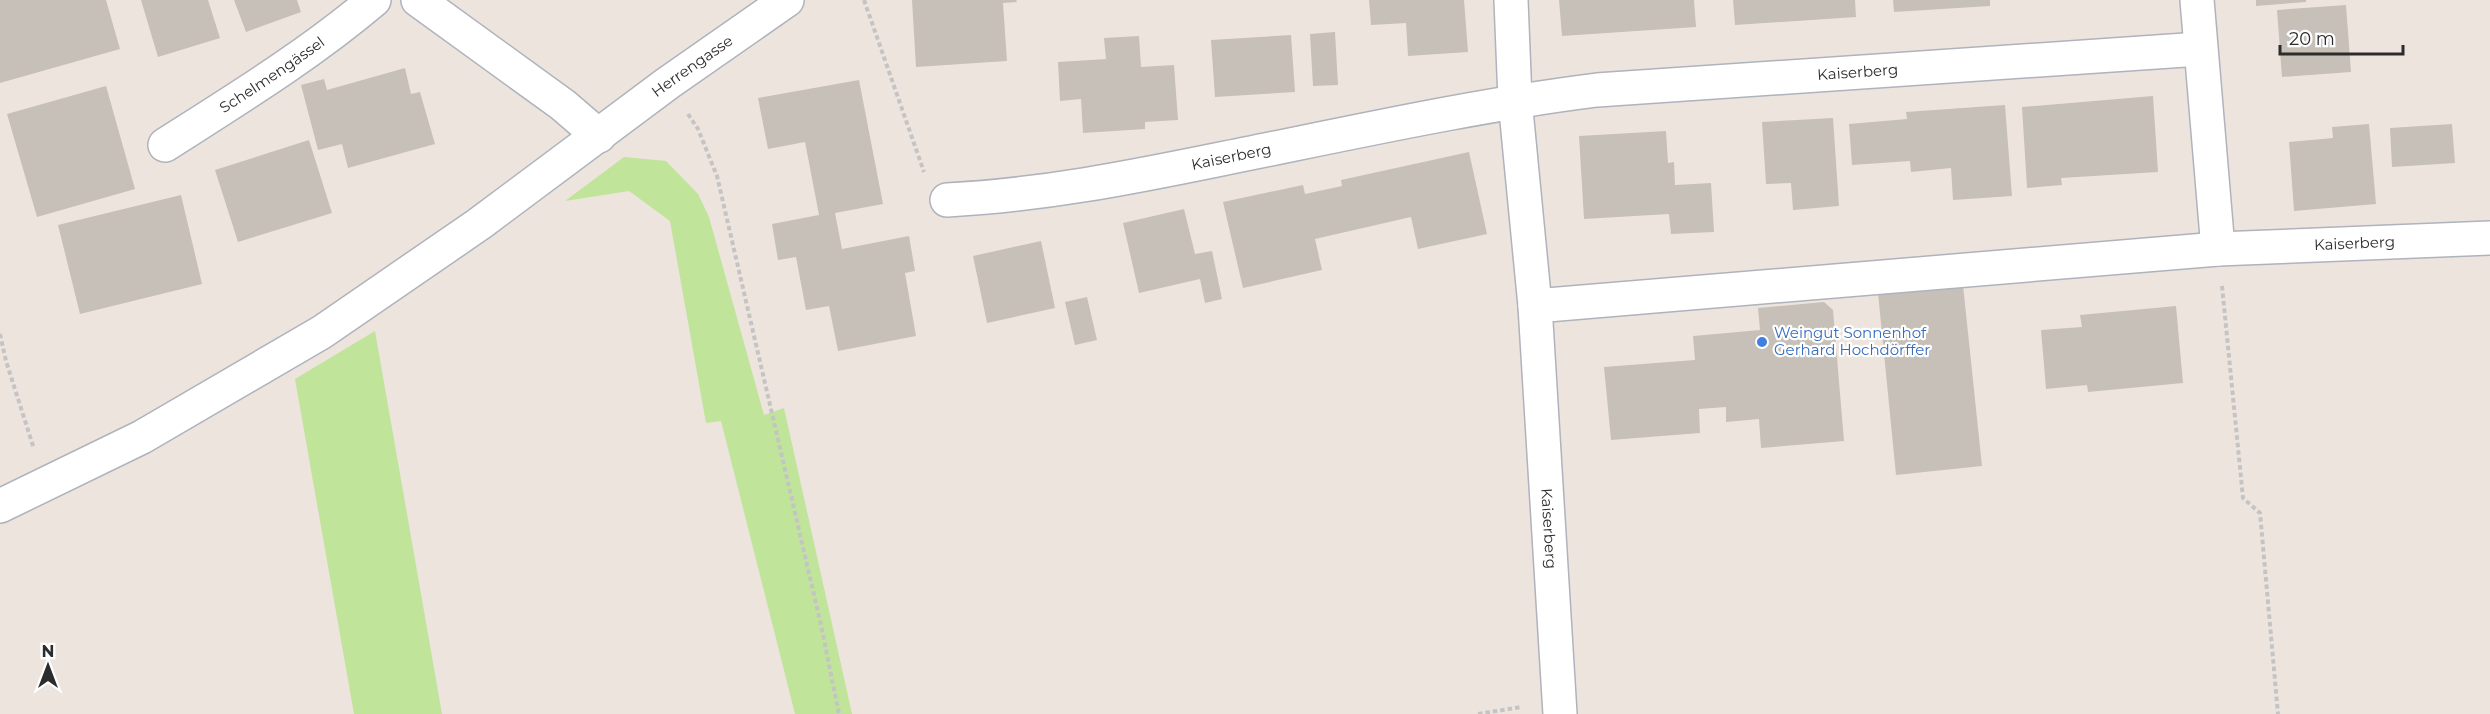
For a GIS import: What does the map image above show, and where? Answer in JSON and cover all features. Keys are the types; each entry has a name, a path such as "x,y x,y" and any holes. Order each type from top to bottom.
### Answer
{"street":[{"name":"Schelmengässel","path":"165,145 255,88 341,28 374,0"},
{"path":"418,0 563,105 598,136"},
{"name":"Herrengasse","path":"0,506 142,437 322,332 386,291 668,83 787,0"},
{"name":"Kaiserberg","path":"1511,0 1515,100 1535,306 1559,708"},
{"path":"2197,0 2218,249"},
{"name":"Kaiserberg","path":"947,200 1009,197 1089,186 1515,100 1597,90 2200,49"},
{"name":"Kaiserberg","path":"1535,306 2218,249 2490,238"}],"path":[{"path":"864,0 924,173 947,200"},
{"path":"668,83 698,129 717,176 821,625 838,714"},
{"path":"2218,249 2243,498 2260,513 2278,714"},
{"path":"0,334 28,436 48,483"},
{"path":"1478,714 1559,708"}],"green space":[{"path":"624,157 666,161 698,194 709,217 764,415 784,408 852,714 795,714 721,421 706,423 670,221 629,191 565,201"},
{"path":"375,331 442,714 354,714 295,379"}],"building":[{"path":"0,0 106,0 120,49 0,83"},
{"path":"141,0 208,0 220,38 158,57"},
{"path":"234,0 297,0 301,12 246,32"},
{"path":"912,0 1016,0 1017,2 1003,3 1007,61 916,67"},
{"path":"1369,0 1464,0 1468,52 1408,56 1406,23 1371,25"},
{"path":"1559,0 1694,0 1696,27 1562,36"},
{"path":"1733,0 1855,0 1856,17 1735,25"},
{"path":"1893,0 1990,0 1990,6 1894,12"},
{"path":"2256,0 2306,0 2306,2 2256,6"},
{"path":"2346,5 2351,72 2282,77 2277,10"},
{"path":"1335,32 1338,85 1313,86 1310,34"},
{"path":"1291,35 1295,92 1215,97 1211,40"},
{"path":"1139,36 1141,67 1174,65 1178,120 1145,122 1145,129 1083,133 1081,99 1060,101 1058,62 1106,59 1104,38"},
{"path":"405,68 411,94 420,92 435,144 348,168 342,144 318,150 301,85 324,79 327,90"},
{"path":"859,80 883,204 835,213 842,249 909,236 915,271 905,273 916,336 838,351 829,306 806,310 796,257 778,260 772,224 819,215 805,142 768,149 758,98"},
{"path":"106,86 135,189 37,217 7,114"},
{"path":"2153,96 2158,172 2061,178 2062,185 2027,188 2022,107"},
{"path":"2005,105 2012,196 1953,200 1951,168 1911,172 1910,161 1852,165 1849,124 1907,119 1906,112"},
{"path":"1833,118 1839,206 1793,210 1791,183 1766,184 1762,122"},
{"path":"2369,124 2376,204 2294,211 2289,142 2333,138 2332,127"},
{"path":"2452,124 2455,163 2392,167 2390,128"},
{"path":"1666,131 1668,163 1674,162 1675,185 1711,183 1714,232 1671,234 1669,214 1584,219 1579,136"},
{"path":"309,140 332,213 238,242 215,170"},
{"path":"1469,152 1487,234 1418,249 1411,217 1315,239 1322,270 1243,288 1223,202 1303,185 1305,194 1342,186 1341,180"},
{"path":"181,195 202,284 80,314 58,225"},
{"path":"1184,209 1195,254 1212,251 1222,299 1205,303 1200,279 1139,293 1123,223"},
{"path":"1041,241 1055,308 987,323 973,256"},
{"path":"1963,285 1982,466 1896,475 1878,293"},
{"path":"1087,297 1097,340 1075,345 1065,302"},
{"path":"1824,302 1833,310 1844,441 1761,448 1759,419 1726,422 1726,407 1699,409 1700,433 1611,440 1604,367 1695,360 1693,336 1760,330 1758,308"},
{"path":"2176,306 2183,383 2088,392 2087,385 2046,389 2041,330 2082,327 2080,315"}],"place":[{"name":"Weingut Sonnenhof Gerhard Hochdörffer","path":"1762,342"}]}
